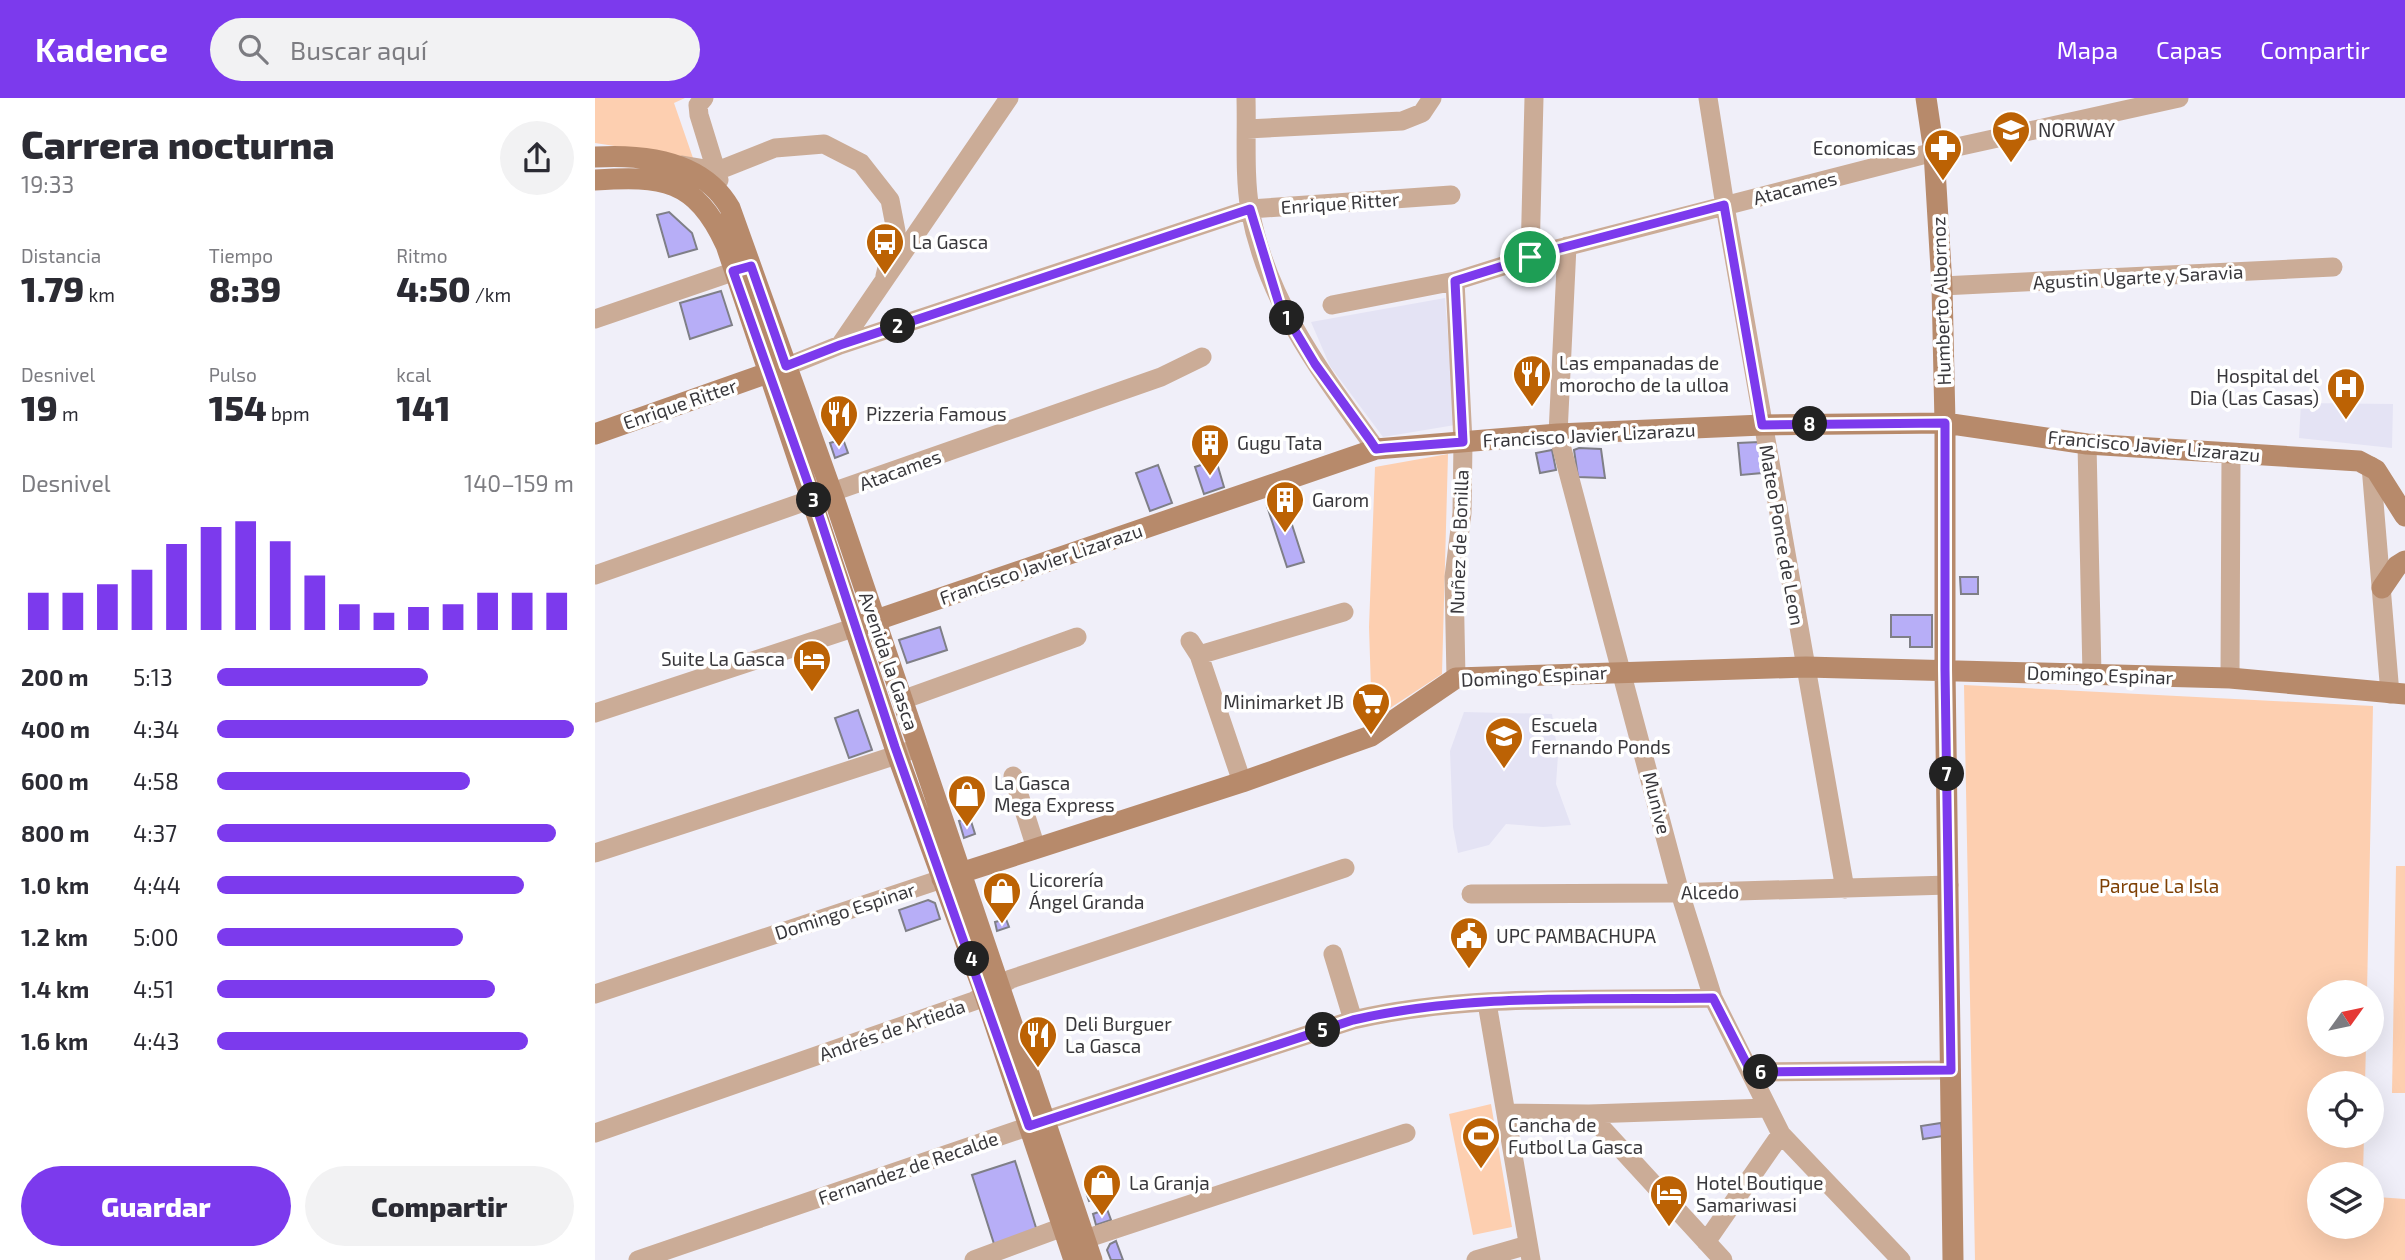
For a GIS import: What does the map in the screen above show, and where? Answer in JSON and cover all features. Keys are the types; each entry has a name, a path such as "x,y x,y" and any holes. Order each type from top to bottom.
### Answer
{"street":[{"path":"704,98 698,105 699,115 722,195"},
{"path":"840,345 1009,98"},
{"path":"1246,98 1250,209 1279,304 1315,364 1376,449"},
{"path":"1247,130 1402,121 1422,113 1432,98"},
{"path":"1530,257 1534,98"},
{"name":"Mateo Ponce de Leon","path":"1709,98 1724,205 1845,889"},
{"name":"Humberto Albornoz","path":"1926,98 1934,152 1942,286 1953,1260"},
{"name":"Atacames","path":"1332,306 1455,281 1567,246 1934,152 2179,98"},
{"path":"669,163 717,171 775,148 824,144 861,163 890,200 896,231 885,276"},
{"name":"Avenida la Gasca","path":"595,157 629,157 669,163 698,175 722,195 738,225 742,269 865,624 898,757 951,875 993,990 1073,1242 1092,1260"},
{"name":"Avenida la Gasca","path":"595,180 643,177 680,188 706,207 742,269"},
{"name":"Enrique Ritter","path":"595,434 840,345 1250,209 1451,195"},
{"name":"Munive","path":"1567,246 1557,434 1623,671 1680,893 1713,998 1780,1134 1901,1260"},
{"name":"Agustin Ugarte y Saravia","path":"1942,286 2333,267"},
{"path":"595,319 742,269"},
{"name":"Nuñez de Bonilla","path":"1455,281 1463,442 1462,513 1454,577 1456,678"},
{"name":"Atacames","path":"595,575 1161,377 1202,357"},
{"name":"Francisco Javier Lizarazu","path":"595,713 865,624 1376,449 1557,434 1762,425 1945,423 2087,444 2359,461 2371,466"},
{"path":"2087,444 2092,675"},
{"path":"2230,678 2231,454"},
{"path":"2371,466 2380,475 2405,516"},
{"path":"2371,466 2382,589 2397,694"},
{"path":"2382,589 2397,566 2405,561"},
{"path":"1242,782 1194,648 1345,612"},
{"name":"Avenida la Gasca","path":"865,624 902,700 918,748 951,875"},
{"path":"902,700 1077,637"},
{"name":"Domingo Espinar","path":"595,994 951,875 1242,782 1371,736 1456,678 1806,667 1945,669 2230,678 2397,694"},
{"path":"595,853 898,757 918,748"},
{"path":"1013,776 1036,848"},
{"name":"Andrés de Artieda","path":"595,1133 974,1001 993,990 1345,868"},
{"name":"Alcedo","path":"1471,894 1680,893 1949,885"},
{"path":"1333,954 1353,1020"},
{"name":"Fernandez de Recalde","path":"638,1260 1037,1123 1353,1020 1391,1012 1487,1003 1713,998"},
{"path":"1487,1003 1530,1253"},
{"path":"1751,1072 1951,1070"},
{"path":"1508,1113 1589,1114 1768,1108"},
{"path":"1589,1114 1723,1260"},
{"path":"974,1260 1073,1242 1406,1133"},
{"path":"1706,1242 1780,1134"},
{"path":"1484,1259 1530,1253 1542,1260"}],"shaded area":[{"path":"1445,298 1455,425 1383,437 1330,366 1311,322"},
{"name":"Hospital del Dia (Las Casas)","path":"2301,403 2393,404 2392,448 2299,438"},
{"name":"Escuela Fernando Ponds","path":"1464,712 1552,714 1558,755 1556,784 1571,825 1543,827 1506,824 1489,845 1458,853 1453,827 1450,751"}],"green space":[{"path":"595,98 685,98 674,103 693,158 595,143"},
{"path":"1448,454 1442,674 1372,720 1369,627 1375,467"},
{"name":"Parque La Isla","path":"1964,685 2373,706 2367,980 2307,980 2307,1057 2366,1057 2365,1071 2307,1071 2307,1148 2364,1148 2363,1162 2307,1162 2307,1239 2384,1239 2384,1198 2405,1199 2405,1260 1975,1260"},
{"path":"2396,866 2405,866 2405,1093 2392,1093"},
{"name":"Cancha de Futbol La Gasca","path":"1491,1104 1512,1227 1473,1235 1449,1114"}],"building":[{"path":"669,212 692,233 697,249 669,257 657,215"},
{"path":"721,291 732,325 690,339 680,303"},
{"name":"Pizzeria Famous","path":"843,439 848,453 835,458 830,443"},
{"path":"1759,442 1762,473 1741,475 1738,443"},
{"path":"1601,449 1605,478 1578,477 1574,450"},
{"path":"1552,450 1556,470 1540,473 1536,453"},
{"name":"Gugu Tata","path":"1216,460 1224,487 1204,494 1195,467"},
{"path":"1158,465 1172,503 1150,511 1136,473"},
{"name":"Garom","path":"1284,500 1304,562 1287,567 1267,506"},
{"path":"1960,577 1978,577 1978,594 1961,594"},
{"path":"1891,615 1932,615 1932,647 1910,647 1910,637 1891,637"},
{"path":"940,627 947,650 907,663 899,640"},
{"path":"858,710 872,750 849,758 835,718"},
{"name":"La Gasca Mega Express","path":"970,818 975,834 964,838 959,821"},
{"path":"928,900 935,903 940,919 906,931 899,910"},
{"name":"Licorería Ángel Granda","path":"1006,919 1009,927 997,931 995,922"},
{"path":"1941,1123 1943,1136 1923,1139 1921,1126"},
{"path":"1015,1161 1038,1234 995,1247 972,1175"},
{"path":"1095,1182 1100,1197 1089,1201 1084,1186"},
{"name":"La Granja","path":"1107,1209 1111,1220 1096,1225 1093,1214"},
{"path":"1116,1241 1123,1260 1111,1260 1107,1250 1110,1244"}],"place":[{"name":"NORWAY","path":"2011,164"},
{"name":"Economicas","path":"1943,182"},
{"name":"La Gasca","path":"885,276"},
{"name":"Las empanadas de morocho de la ulloa","path":"1532,408"},
{"name":"Hospital del Dia (Las Casas)","path":"2346,421"},
{"name":"Pizzeria Famous","path":"839,448"},
{"name":"Gugu Tata","path":"1210,477"},
{"name":"Garom","path":"1285,534"},
{"name":"Suite La Gasca","path":"812,693"},
{"name":"Minimarket JB","path":"1371,736"},
{"name":"Escuela Fernando Ponds","path":"1504,770"},
{"name":"La Gasca Mega Express","path":"967,828"},
{"name":"Licorería Ángel Granda","path":"1002,925"},
{"name":"UPC PAMBACHUPA","path":"1469,970"},
{"name":"Deli Burguer La Gasca","path":"1038,1069"},
{"name":"Cancha de Futbol La Gasca","path":"1481,1170"},
{"name":"La Granja","path":"1102,1217"},
{"name":"Hotel Boutique Samariwasi","path":"1669,1228"}],"route":[{"path":"1724,205 1762,425 1945,423 1945,669 1951,1070 1751,1072 1713,998 1487,1003 1391,1012 1353,1020 1029,1126 985,995 895,747 814,500 733,271 751,266 786,366 840,345 1250,209 1279,304 1315,364 1376,449 1463,442 1455,281 1530,257 1724,205"}]}
